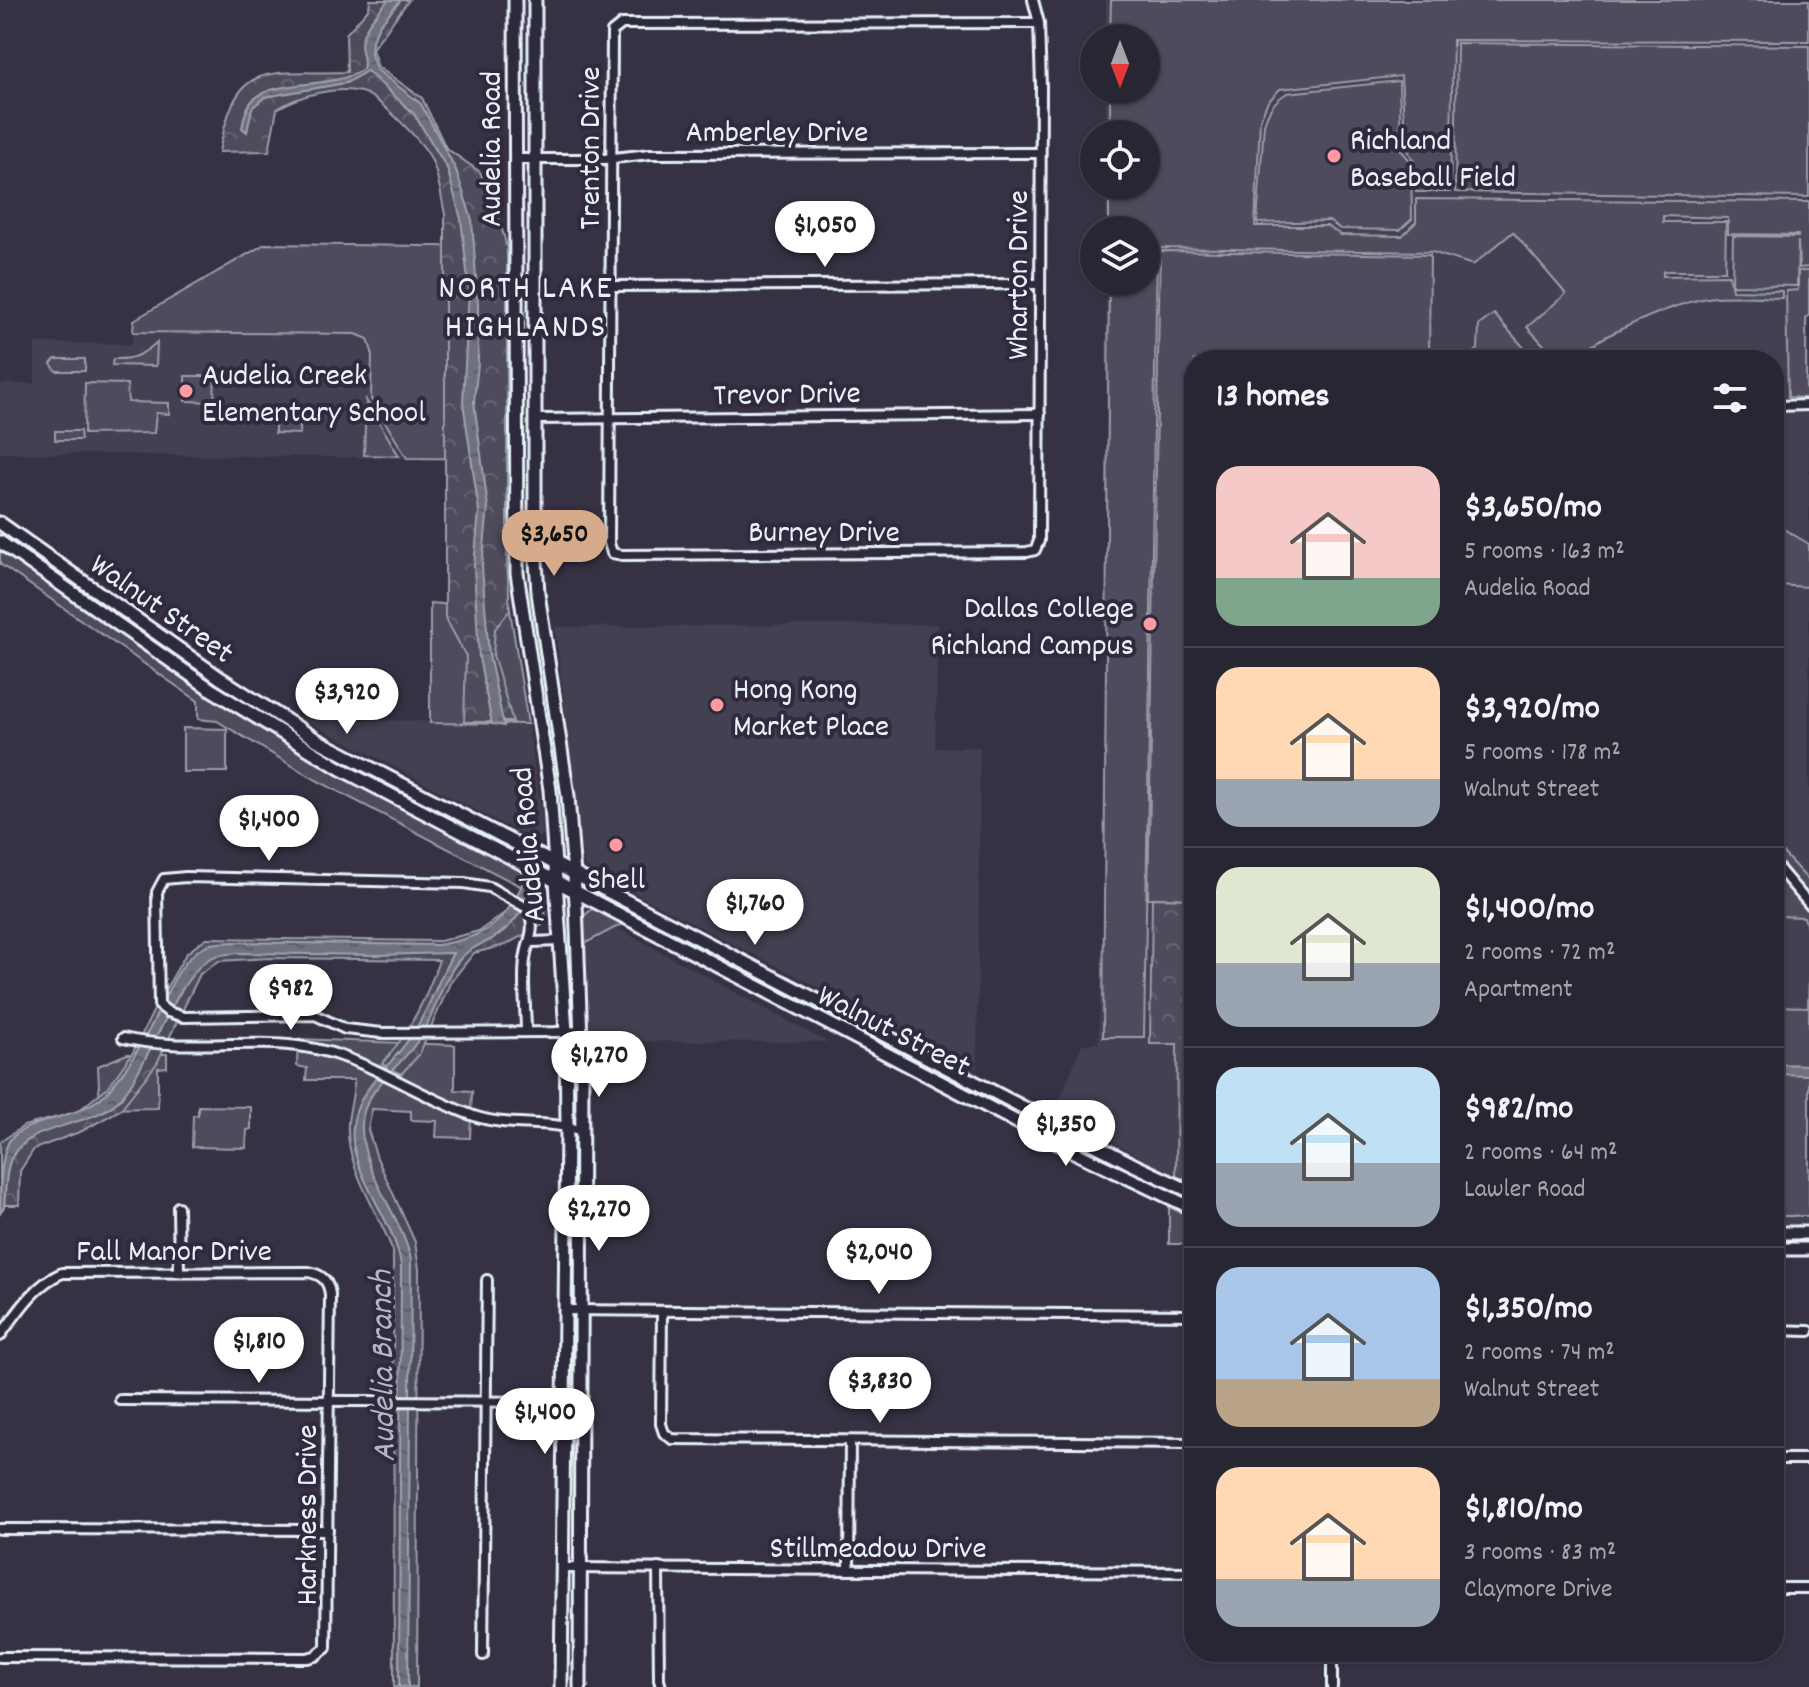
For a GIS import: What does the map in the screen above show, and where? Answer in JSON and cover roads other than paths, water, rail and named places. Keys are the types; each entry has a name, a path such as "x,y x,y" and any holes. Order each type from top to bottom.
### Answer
{"main road":[{"name":"Audelia Road","path":"515,0 517,573 550,790 566,1032 561,1687"},
{"name":"Audelia Road","path":"535,0 535,555 568,796 576,891 581,1031 580,1687"},
{"path":"515,225 535,225"},
{"path":"515,240 535,240"},
{"path":"515,419 535,419"},
{"name":"Walnut Street","path":"0,523 230,685 305,733 1184,1188"},
{"name":"Walnut Street","path":"0,542 267,726 341,769 1080,1155 1184,1204"},
{"path":"526,637 544,636"},
{"path":"820,1019 829,1005"},
{"path":"956,1090 964,1076"},
{"path":"1080,1155 1100,1157 1129,1169 1134,1165"},
{"path":"1784,1233 1806,1232"},
{"path":"1784,1249 1809,1249"}],"street":[{"name":"Wharton Drive","path":"1033,0 1039,23 1040,153 1039,541 1035,550"},
{"name":"Trenton Drive","path":"612,553 609,543 612,32 622,24 1039,23"},
{"name":"Amberley Drive","path":"515,159 612,158 650,154 1040,153"},
{"path":"611,286 1039,284"},
{"path":"1784,406 1809,405"},
{"name":"Trevor Drive","path":"535,419 1040,414"},
{"name":"Burney Drive","path":"612,553 1011,553 1035,550"},
{"path":"1784,875 1809,904"},
{"path":"524,1032 525,959 531,942 532,922 529,909 489,887 464,883 164,879 157,892 159,1005 182,1016 315,1015 345,1029 402,1033 566,1032 581,1031"},
{"path":"531,942 561,941"},
{"path":"123,1038 155,1044 288,1045 339,1056 477,1117 567,1126 582,1131"},
{"path":"178,1207 179,1271"},
{"name":"Fall Manor Drive","path":"0,1336 37,1287 62,1273 309,1272 319,1274 326,1280"},
{"name":"Harkness Drive","path":"0,1657 307,1658 322,1652 328,1642 330,1294 326,1280"},
{"path":"483,1655 487,1280"},
{"path":"564,1310 1184,1315"},
{"path":"662,1311 661,1424 664,1433 672,1439 1184,1443"},
{"path":"1784,1330 1809,1331"},
{"path":"120,1400 581,1402"},
{"path":"849,1570 850,1441"},
{"path":"1784,1459 1809,1459"},
{"path":"0,1529 328,1530"},
{"name":"Stillmeadow Drive","path":"562,1568 1184,1572"},
{"path":"658,1568 661,1687"},
{"path":"1784,1588 1809,1588"},
{"path":"1332,1662 1332,1687"}],"water":[{"path":"388,0 401,0 380,24 372,40 371,54 376,69 421,104 456,170 472,220 478,305 474,402 488,507 482,567 489,655 504,726 492,724 479,658 474,566 479,511 463,402 469,290 461,219 447,168 414,114 367,71 346,83 265,97 252,108 247,132 242,128 249,105 264,93 277,88 337,80 363,69 362,37"},
{"path":"528,871 536,876 520,912 500,934 468,952 454,967 425,1029 412,1049 376,1089 364,1111 362,1123 367,1159 399,1226 411,1260 408,1687 399,1687 401,1265 393,1237 356,1157 354,1118 369,1088 415,1030 453,953 238,953 212,957 197,969 186,984 121,1098 95,1115 47,1131 20,1147 9,1164 4,1207 0,1213 2,1166 9,1141 18,1133 85,1107 110,1089 141,1044 178,972 203,947 233,942 438,945 456,941 484,931 495,923 513,902"},
{"path":"1784,1064 1809,1065 1809,1075 1784,1074"}],"place":[{"name":"Richland Baseball Field","path":"1334,156"},
{"name":"Audelia Creek Elementary School","path":"186,391"},
{"name":"Dallas College Richland Campus","path":"1150,624"},
{"name":"Hong Kong Market Place","path":"717,705"},
{"name":"Shell","path":"616,845"}],"district":[{"name":"NORTH LAKE HIGHLANDS","path":"526,304"}],"water label":[{"name":"Audelia Branch","path":"380,1366"}]}
